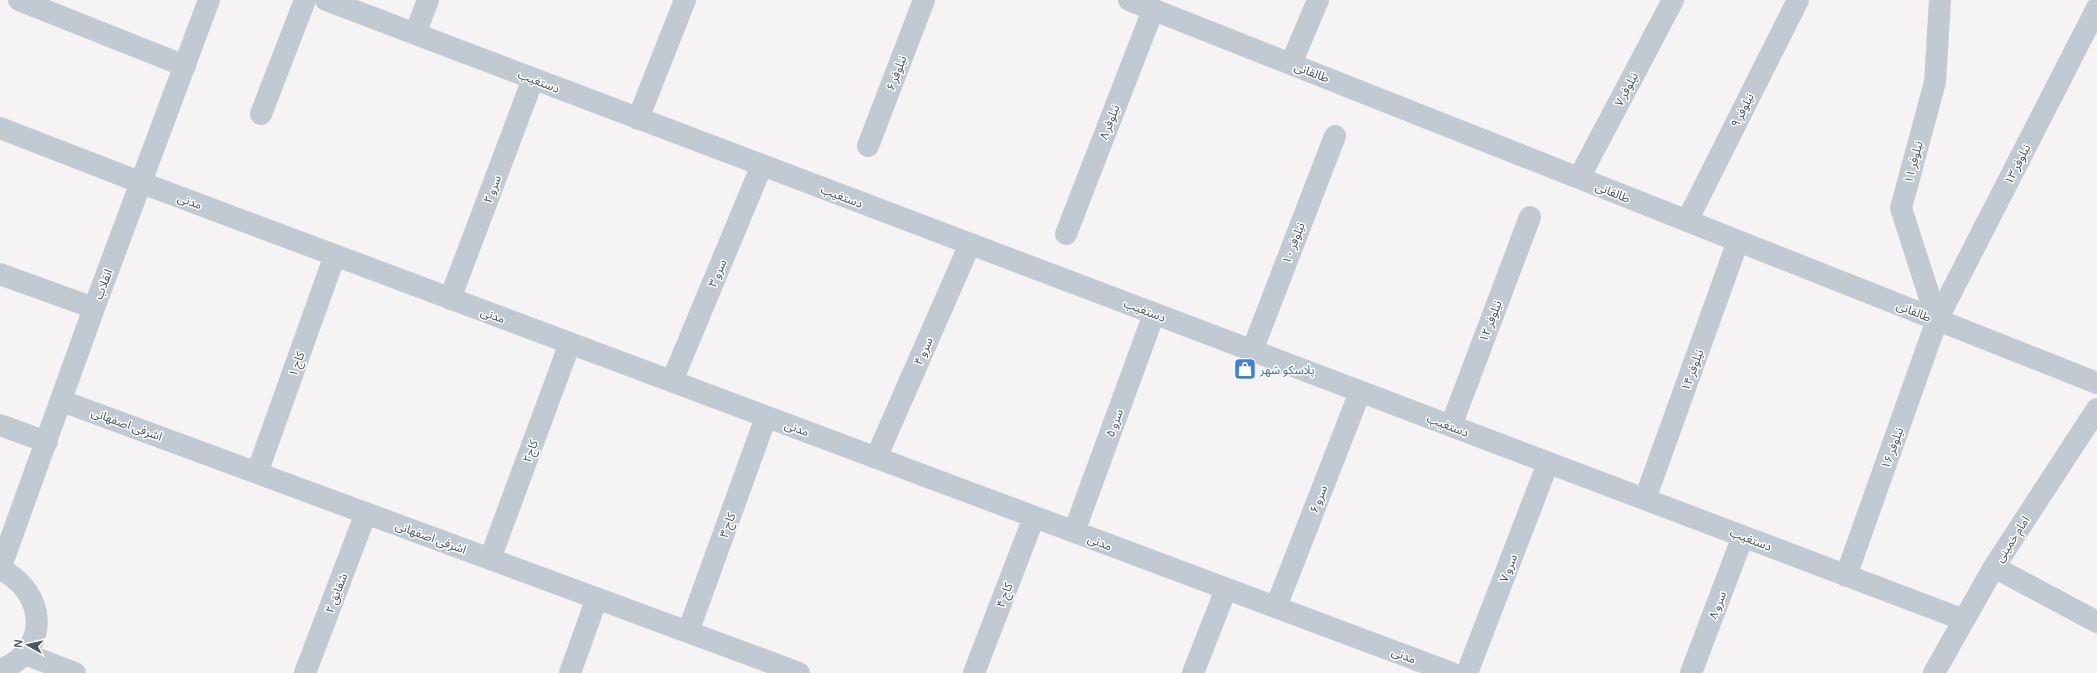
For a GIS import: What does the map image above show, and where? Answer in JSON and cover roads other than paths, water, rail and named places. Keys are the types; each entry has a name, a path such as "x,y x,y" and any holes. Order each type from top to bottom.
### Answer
{"street":[{"path":"19,0 185,66"},
{"name":"انقلاب","path":"0,569 62,401 94,308 142,183 209,0"},
{"path":"261,114 305,0"},
{"name":"دستغیب","path":"326,0 1964,620"},
{"path":"415,34 428,0"},
{"path":"638,119 685,0"},
{"name":"نیلوفر ۶","path":"868,146 924,0"},
{"name":"طالقانی","path":"1129,0 2097,383"},
{"path":"1291,64 1318,0"},
{"name":"نیلوفر ۷","path":"1579,178 1673,0"},
{"name":"نیلوفر ۹","path":"1687,221 1798,0"},
{"name":"نیلوفر ۱۱","path":"1937,320 1901,208 1935,82 1940,0"},
{"name":"نیلوفر ۱۳","path":"1937,320 2097,8"},
{"name":"نیلوفر ۸","path":"1066,234 1153,10"},
{"name":"سرو ۲","path":"450,298 533,79"},
{"name":"مدنی","path":"0,128 142,183 1276,607 1429,669 1452,673"},
{"name":"نیلوفر ۱۰","path":"1252,351 1335,136"},
{"name":"سرو ۳","path":"672,381 762,165"},
{"name":"نیلوفر ۱۲","path":"1451,426 1530,216"},
{"name":"نیلوفر ۱۴","path":"1645,499 1738,241"},
{"name":"سرو ۴","path":"876,458 970,244"},
{"name":"کاج ۱","path":"258,473 335,255"},
{"path":"0,274 94,308"},
{"name":"سرو ۵","path":"1074,532 1154,314"},
{"name":"نیلوفر ۱۶","path":"1846,576 1937,320"},
{"name":"کاج۲","path":"490,559 570,343"},
{"name":"سرو ۶","path":"1276,607 1360,392"},
{"name":"اشرفی اصفهانی","path":"62,401 799,673"},
{"name":"امام خمینی","path":"1934,673 1994,567 2097,409"},
{"name":"کاج ۳","path":"688,632 766,417"},
{"path":"0,424 47,442"},
{"name":"سرو ۷","path":"1467,673 1548,463"},
{"name":"شقایق ۲","path":"305,673 366,513"},
{"name":"کاج ۴","path":"974,673 1034,517"},
{"name":"سرو ۸","path":"1691,673 1743,536"},
{"path":"1994,567 2097,622"},
{"path":"0,569 16,577 27,589 35,604 37,621 34,638 25,654 11,666 0,670"},
{"path":"1193,673 1226,589"},
{"path":"570,673 597,598"},
{"path":"25,654 76,673"}],"place":[{"name":"پلاسکو شهر","path":"1245,369"}]}
